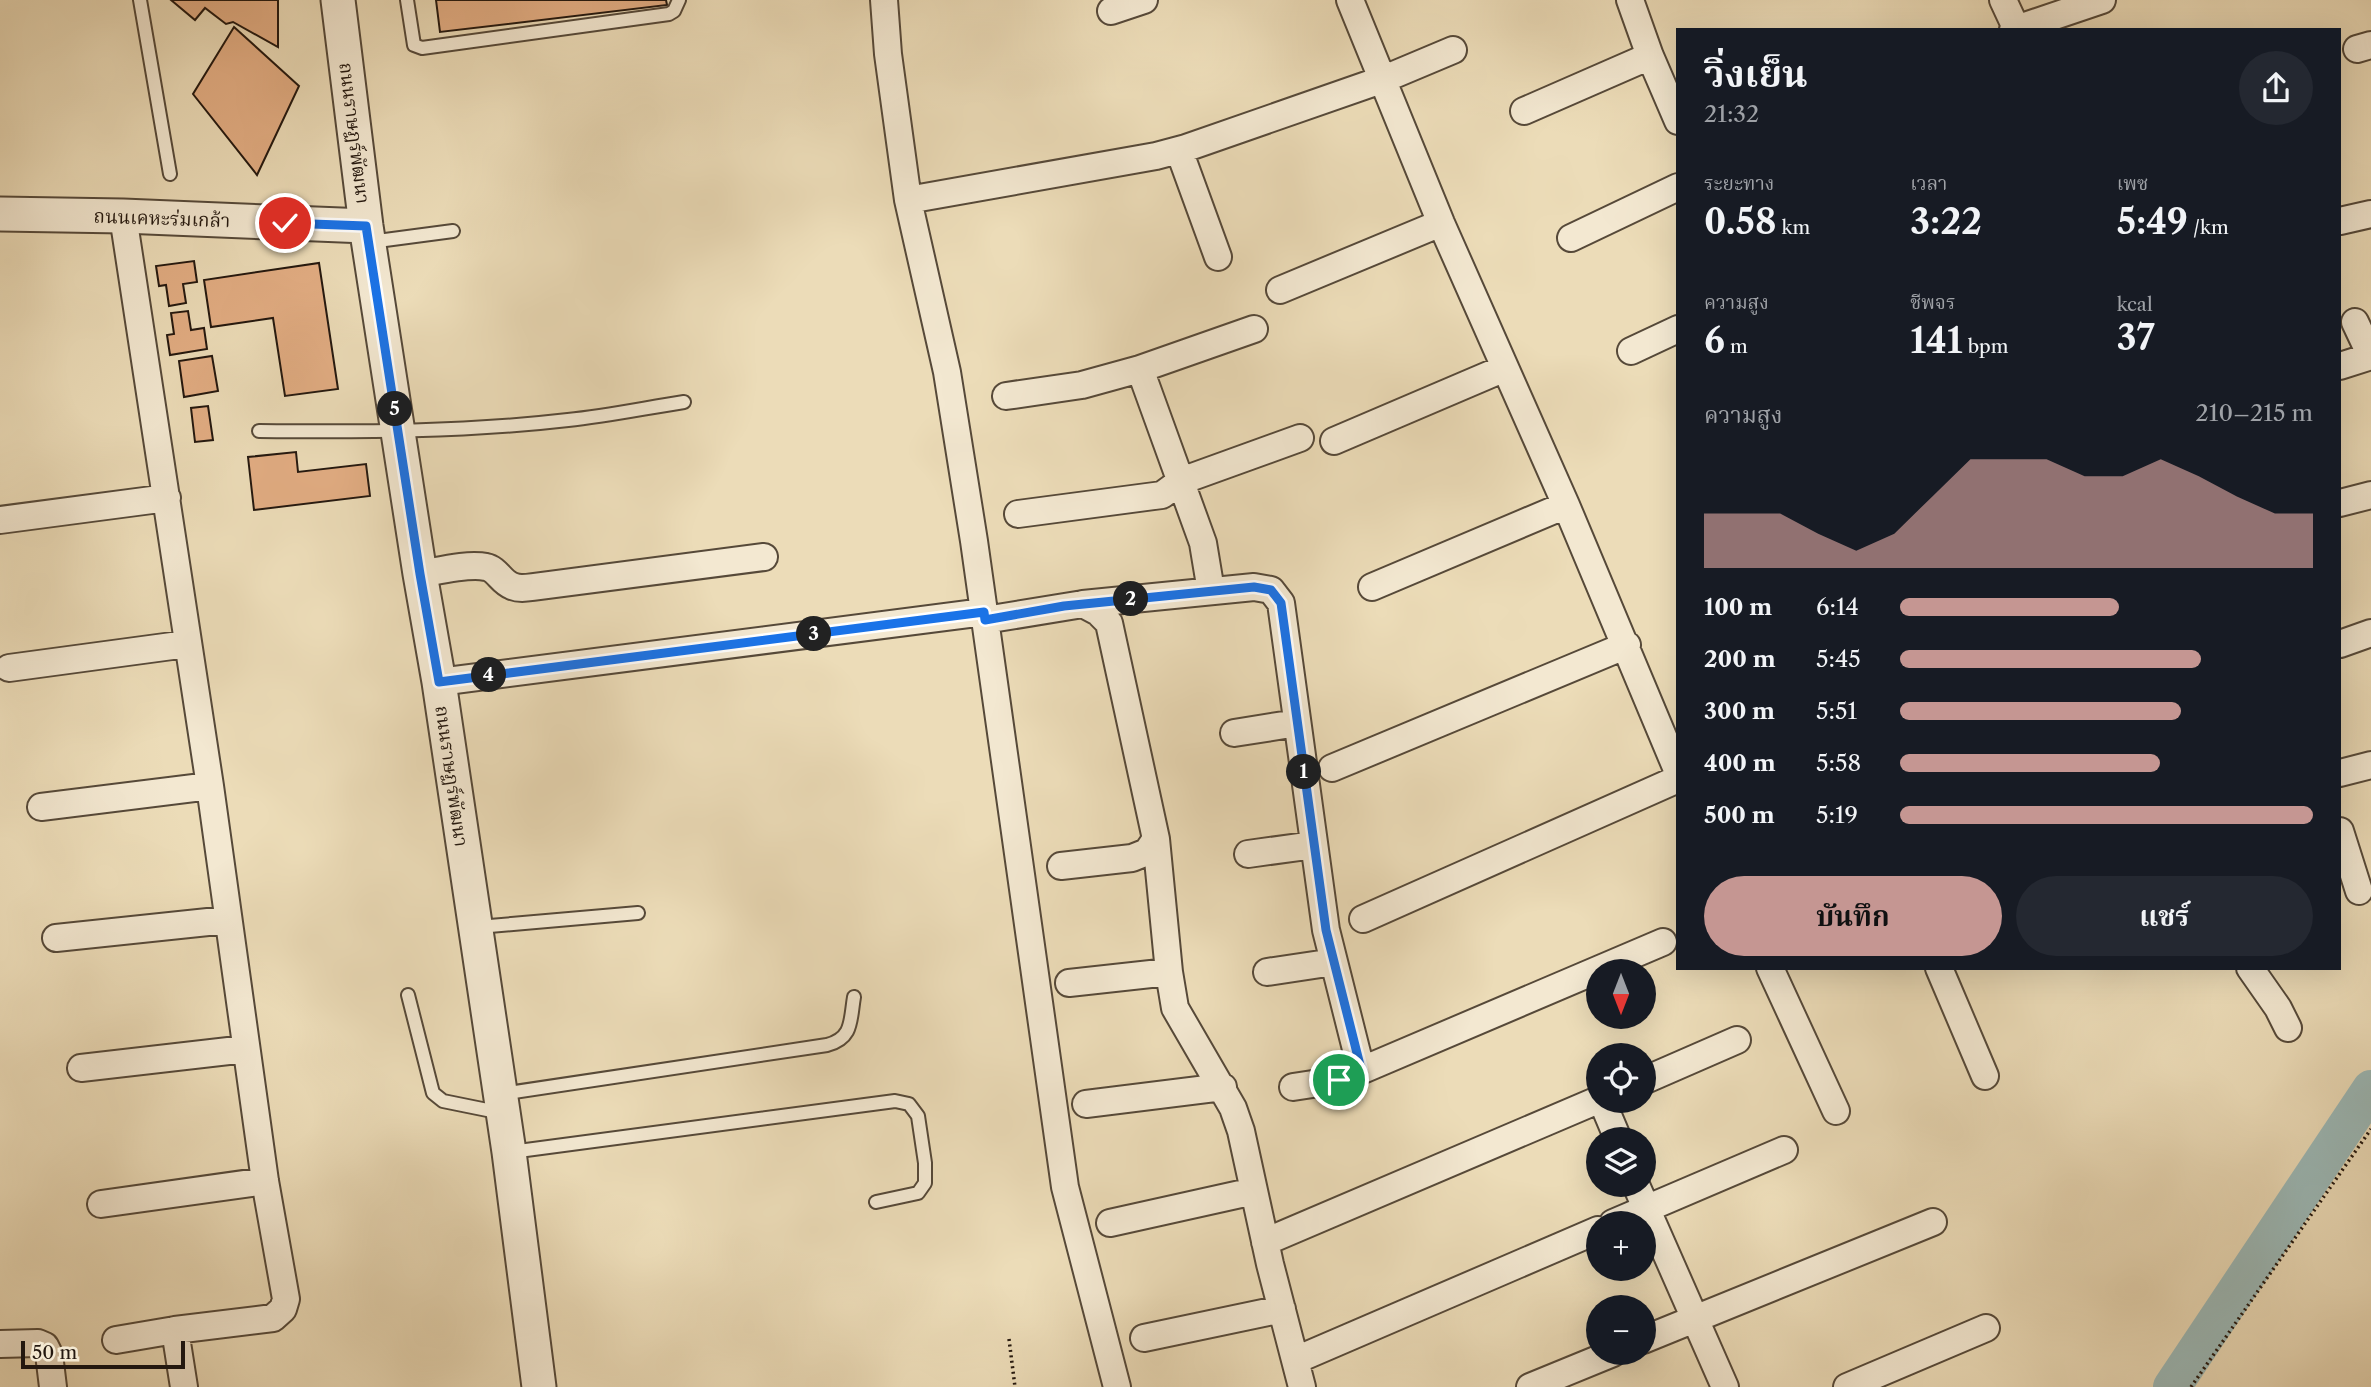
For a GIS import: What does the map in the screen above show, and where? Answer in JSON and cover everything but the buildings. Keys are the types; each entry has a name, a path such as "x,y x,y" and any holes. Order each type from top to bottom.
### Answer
{"street":[{"name":"ถนนราษฏร์พัฒนา","path":"338,0 368,234 439,682 509,1152 539,1387"},
{"path":"884,0 888,54 908,200 947,372 1065,1187 1118,1387"},
{"path":"1111,11 1144,0"},
{"path":"1350,0 1441,223 1627,645 1676,767"},
{"path":"1630,0 1676,116"},
{"path":"2003,0 2015,28"},
{"path":"2018,28 2102,0"},
{"path":"908,200 1179,150 1384,79 1453,50"},
{"path":"1524,111 1650,56"},
{"path":"1179,150 1218,257"},
{"path":"1571,238 1676,188"},
{"name":"ถนนเคหะร่มเกล้า","path":"0,214 123,216 368,234"},
{"path":"2341,221 2371,214"},
{"path":"116,1340 273,1318 283,1309 286,1299 265,1181 210,786 123,216"},
{"path":"1280,290 1441,223"},
{"path":"1006,396 1082,385 1140,369 1254,329"},
{"path":"1631,351 1676,330"},
{"path":"2341,365 2367,345"},
{"path":"1335,441 1505,368"},
{"path":"1140,369 1203,543 1211,591"},
{"path":"1018,514 1162,495 1181,481 1300,438"},
{"path":"2341,503 2371,495"},
{"path":"0,520 167,498"},
{"path":"1372,587 1566,505"},
{"path":"420,574 474,566 486,567 493,570 508,585 516,588 764,557"},
{"path":"439,682 1083,604 1254,587 1271,590 1281,603 1326,930 1361,1069"},
{"path":"1083,604 1098,612 1109,623 1156,839 1175,1008 1223,1087 1241,1131 1265,1242 1302,1387"},
{"path":"2341,644 2371,634"},
{"path":"9,668 187,644"},
{"path":"1332,768 1627,645"},
{"path":"1234,733 1297,723"},
{"path":"2341,774 2371,765"},
{"path":"1363,919 1676,780"},
{"path":"41,807 210,786"},
{"path":"2341,835 2356,890"},
{"path":"1061,866 1132,859 1147,852 1156,839"},
{"path":"1248,854 1314,845"},
{"path":"56,938 227,920"},
{"path":"1293,1087 1339,1080 1663,942"},
{"path":"1267,972 1334,962"},
{"path":"1771,970 1836,1111"},
{"path":"1940,970 1985,1076"},
{"path":"2251,970 2288,1028"},
{"path":"1069,984 1170,972"},
{"path":"1656,1074 1737,1040"},
{"path":"81,1068 246,1049"},
{"path":"1086,1104 1223,1087"},
{"path":"1265,1242 1586,1106"},
{"path":"1656,1192 1784,1150"},
{"path":"101,1204 265,1181"},
{"path":"1110,1223 1254,1191"},
{"path":"1626,1211 1641,1197 1725,1387"},
{"path":"1656,1335 1933,1222"},
{"path":"1296,1360 1586,1235"},
{"path":"1144,1338 1282,1309"},
{"path":"1847,1387 1986,1328"},
{"path":"176,1330 184,1387"},
{"path":"0,1344 38,1343 46,1346 53,1387"},
{"path":"1530,1387 1586,1364"}],"lane":[{"path":"140,0 170,174"},
{"path":"407,0 414,45 422,48 669,14 674,11 679,0"},
{"path":"368,234 453,231"},
{"path":"259,431 398,432 569,420 684,402"},
{"path":"474,928 638,913"},
{"path":"408,995 433,1093 443,1101 501,1104 842,1041 847,1033 854,996"},
{"path":"509,1152 895,1101 909,1104 918,1116 925,1163 925,1184 918,1193 876,1202"}],"path":[{"path":"2191,1387 2371,1129"},
{"path":"1009,1339 1015,1387"}],"waterway":[{"path":"2172,1387 2371,1089"}],"route":[{"path":"285,223 366,226 439,682 984,612 985,620 1064,606 1254,587 1271,590 1281,603 1326,930 1361,1069 1339,1080"}]}
